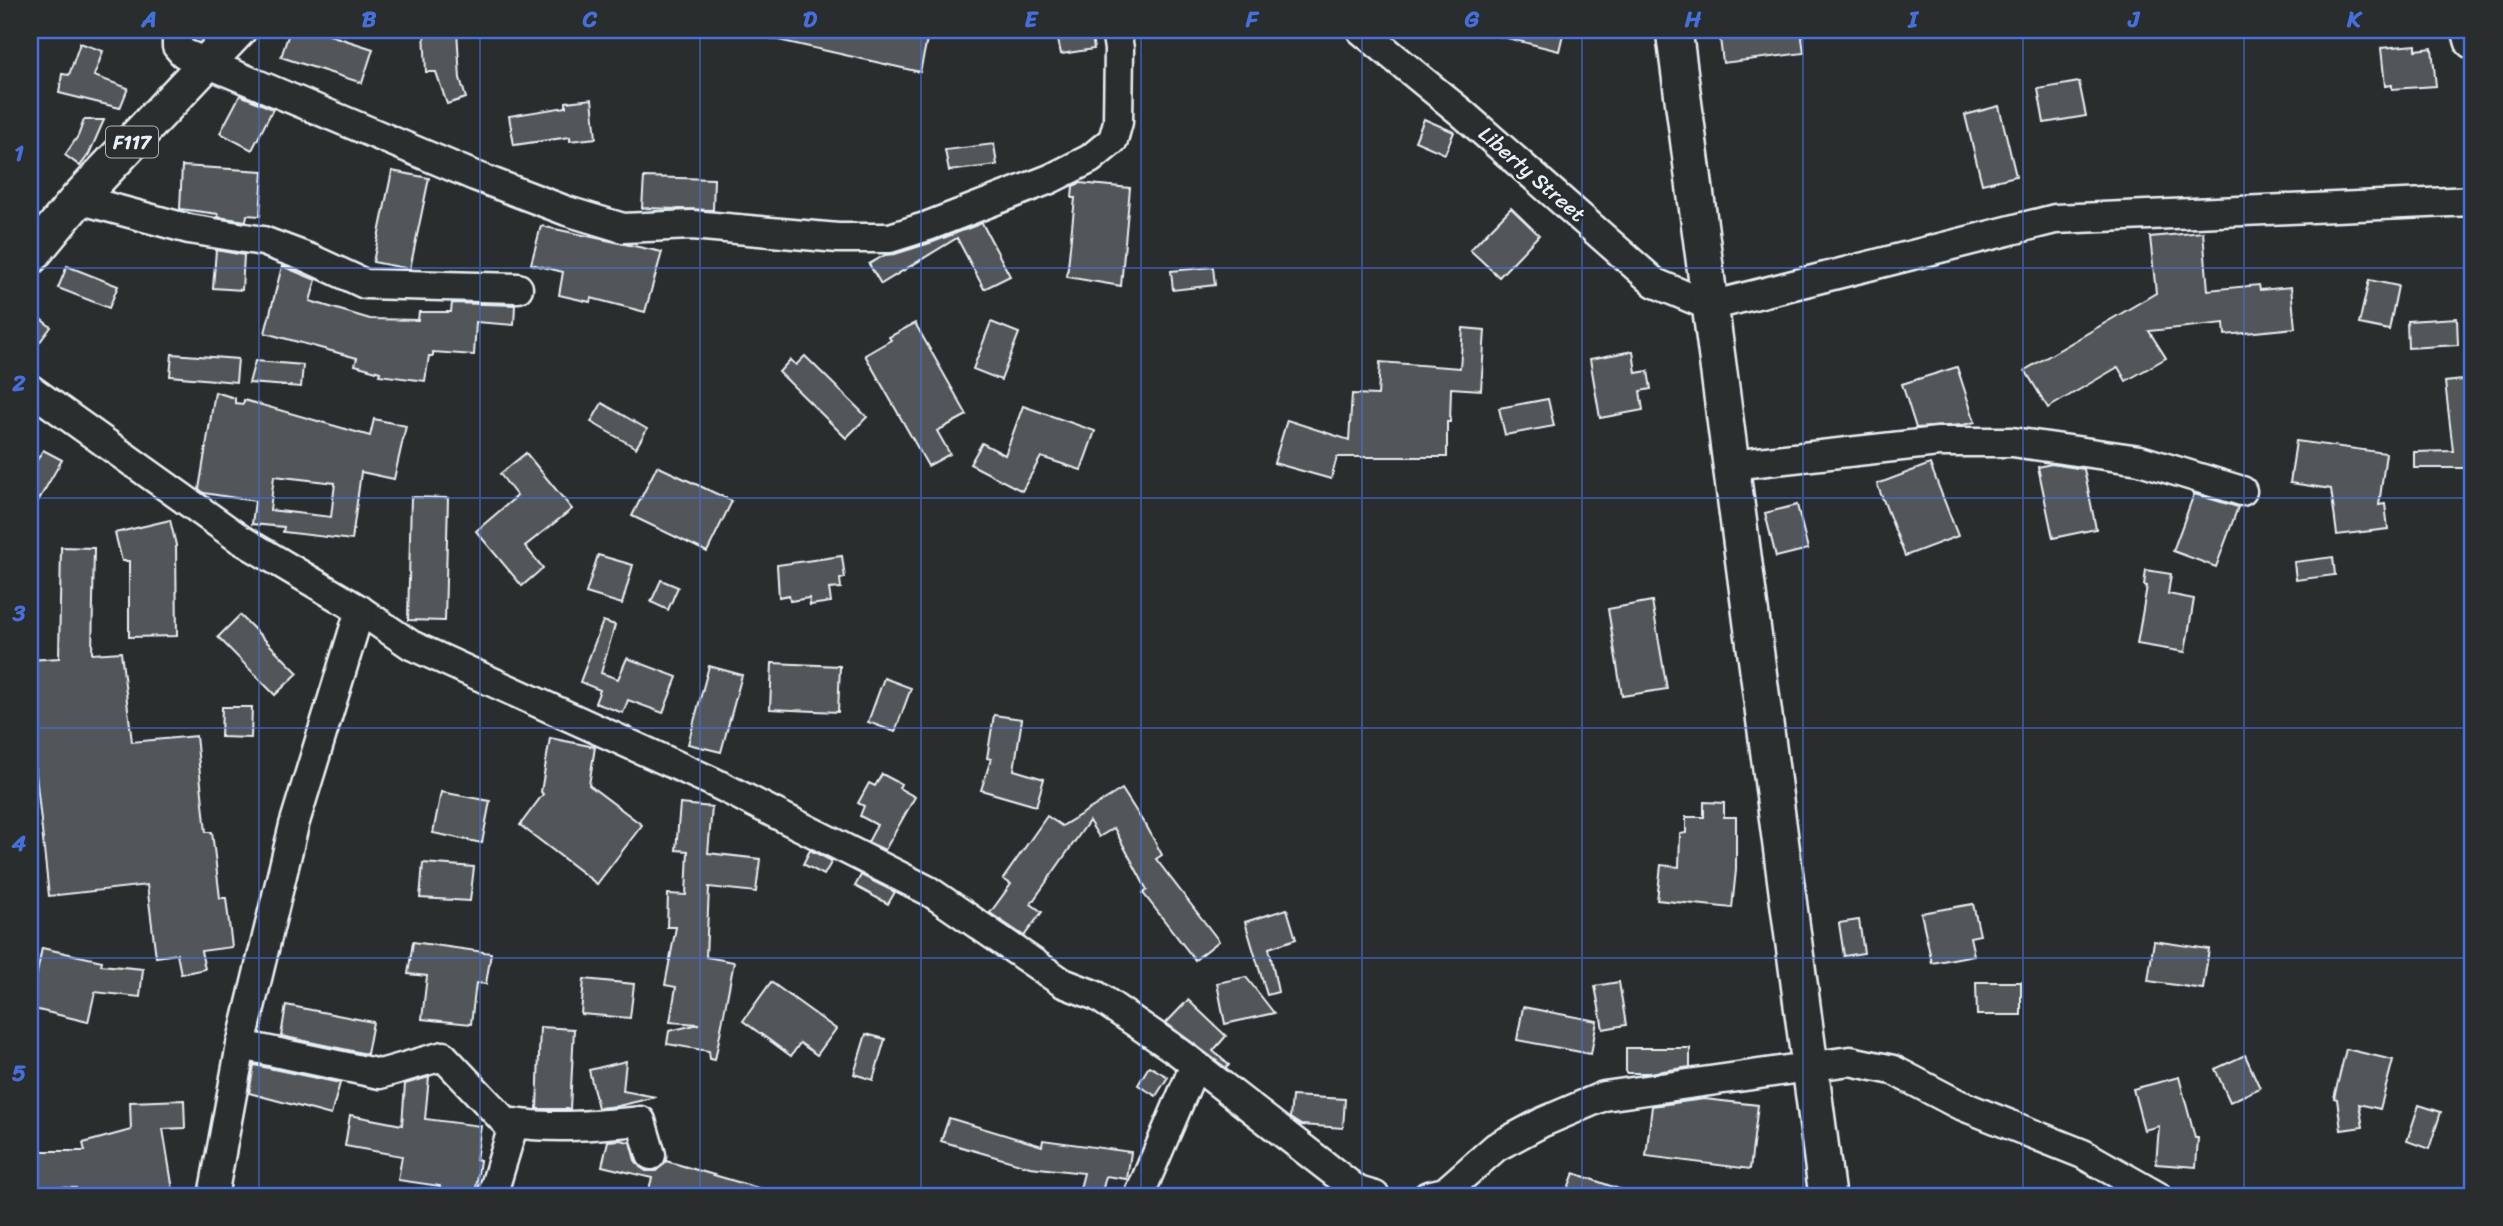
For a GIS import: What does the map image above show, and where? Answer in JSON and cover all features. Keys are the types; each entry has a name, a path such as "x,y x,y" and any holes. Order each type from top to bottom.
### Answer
{"main road":[{"name":"F117","path":"34,244 238,30"},
{"path":"1674,30 1827,1196"},
{"path":"2470,30 2473,41"}],"street":[{"path":"177,30 177,46 183,53 475,176 567,211 623,228 692,225 838,238 890,238 928,226 1050,178 1090,159 1113,141 1118,122 1119,50 1116,30"},
{"name":"Liberty Street","path":"1361,30 1462,113 1655,282 1710,306"},
{"path":"78,199 189,229 263,241 365,284 518,288"},
{"path":"1710,306 2055,219 2473,201"},
{"path":"30,389 240,539 360,610 411,645 711,781 929,891 1063,983 1097,996 1195,1065 1358,1191 1375,1196"},
{"path":"1731,465 1938,442 2012,442 2140,460 2242,491"},
{"path":"214,1196 241,1045 294,825 360,610"},
{"path":"241,1045 380,1074 443,1056 511,1128"},
{"path":"1428,1196 1445,1192 1496,1147 1543,1122 1604,1096 1850,1061 1893,1070 1958,1104 2083,1154 2157,1196"},
{"path":"1139,1196 1195,1065"},
{"path":"492,1196 514,1123 590,1126 641,1121 651,1155"}],"building":[{"path":"290,30 314,30 373,49 362,83 281,57"},
{"path":"424,30 457,30 460,78 466,98 447,104 436,72 426,72"},
{"path":"766,30 904,30 928,35 920,72 765,37"},
{"path":"1056,30 1091,30 1094,49 1061,54"},
{"path":"1499,30 1564,30 1559,51 1499,36"},
{"path":"1719,30 1801,30 1804,53 1723,63"},
{"path":"80,43 103,51 94,76 128,88 120,108 59,93 62,74 69,75"},
{"path":"2416,45 2416,50 2432,48 2436,86 2392,89 2392,85 2385,86 2381,48"},
{"path":"2079,82 2086,116 2044,123 2038,89"},
{"path":"240,95 273,109 252,150 220,133"},
{"path":"592,99 596,138 570,141 570,137 514,145 509,116 566,107 566,102"},
{"path":"1999,106 2016,176 1982,184 1965,115"},
{"path":"1424,119 1454,132 1445,154 1415,141"},
{"path":"84,120 104,120 89,154 80,166 65,155 78,136"},
{"path":"994,144 997,165 949,171 945,150"},
{"path":"182,166 263,171 260,216 247,215 246,221 180,209"},
{"path":"392,171 429,178 410,269 373,262"},
{"path":"644,177 714,179 713,210 642,208"},
{"path":"1080,183 1130,188 1121,286 1067,277 1075,198 1072,198 1073,186"},
{"path":"1511,208 1539,235 1499,277 1470,250"},
{"path":"982,223 1010,276 984,289 957,238 881,284 869,264 885,255 933,242"},
{"path":"541,226 662,252 645,312 591,298 590,302 559,295 563,272 531,264"},
{"path":"2203,232 2208,290 2259,285 2260,290 2291,287 2295,328 2225,335 2224,323 2149,331 2166,358 2126,381 2118,367 2048,408 2025,370 2156,293 2150,237"},
{"path":"216,250 244,255 242,290 213,288"},
{"path":"67,266 118,286 109,308 58,288"},
{"path":"282,266 316,280 310,301 370,319 418,320 419,312 451,312 452,303 515,305 514,325 476,322 474,355 433,352 433,356 429,356 425,381 379,375 380,372 355,365 357,358 265,333"},
{"path":"1213,267 1215,285 1173,290 1171,271"},
{"path":"2369,280 2398,286 2389,330 2359,324"},
{"path":"30,311 51,327 30,355"},
{"path":"2457,318 2458,345 2408,348 2407,321"},
{"path":"991,322 1019,333 1001,380 973,369"},
{"path":"915,323 967,415 937,431 950,454 928,466 865,355 891,340 889,337"},
{"path":"1463,328 1485,330 1481,390 1451,388 1447,457 1337,457 1331,479 1274,463 1287,420 1349,440 1352,394 1378,395 1380,362 1460,368"},
{"path":"1633,351 1636,373 1648,371 1651,389 1640,391 1643,410 1600,418 1590,359"},
{"path":"172,354 238,359 236,382 170,376"},
{"path":"805,356 867,417 846,438 779,372 790,360 796,365"},
{"path":"255,361 303,365 301,387 249,383"},
{"path":"1957,367 1975,422 1916,428 1902,384"},
{"path":"2471,379 2473,468 2414,468 2414,452 2453,451 2445,382"},
{"path":"215,392 235,398 235,403 243,404 244,400 370,436 374,419 406,426 394,479 361,472 352,540 283,532 284,527 252,524 255,501 204,493 199,489","holes":["274,476 335,483 331,517 270,510"]},
{"path":"1548,399 1554,426 1505,435 1499,408"},
{"path":"602,403 647,429 636,448 591,422"},
{"path":"1023,406 1095,431 1081,470 1041,457 1022,491 970,464 982,443 1005,455"},
{"path":"2296,441 2386,453 2379,505 2385,504 2388,529 2337,535 2331,489 2290,483"},
{"path":"43,450 62,460 30,515 30,472"},
{"path":"526,453 572,509 525,546 543,568 522,586 476,531 517,496 500,474"},
{"path":"1930,464 1958,536 1905,556 1877,484"},
{"path":"2051,464 2084,469 2096,529 2053,538 2038,467"},
{"path":"657,466 732,501 707,552 632,516"},
{"path":"2194,494 2238,507 2216,567 2173,551"},
{"path":"411,497 448,498 445,621 408,620"},
{"path":"1797,505 1808,549 1776,557 1765,513"},
{"path":"170,520 176,545 177,636 129,637 129,561 122,561 115,533"},
{"path":"61,547 94,548 92,654 121,652 132,742 196,736 206,832 212,832 220,898 226,898 232,947 201,951 205,969 181,974 177,954 156,957 147,885 49,896 35,765 32,765 30,660 59,658"},
{"path":"598,555 633,565 622,604 586,593"},
{"path":"842,556 845,578 840,579 841,588 829,589 831,602 810,605 809,598 790,601 789,595 779,597 777,565"},
{"path":"2333,557 2335,575 2296,580 2294,562"},
{"path":"2146,570 2171,574 2168,594 2194,599 2185,652 2137,644 2147,586 2144,585"},
{"path":"661,580 678,587 668,610 651,602"},
{"path":"1652,601 1667,689 1622,696 1608,609"},
{"path":"240,615 298,673 275,695 218,637"},
{"path":"603,621 615,625 601,673 618,679 627,658 677,677 663,713 628,700 623,713 595,703 600,690 580,682"},
{"path":"772,663 840,666 838,712 770,709"},
{"path":"709,666 742,675 721,752 688,744"},
{"path":"884,678 911,688 895,732 868,722"},
{"path":"222,707 252,707 251,738 221,737"},
{"path":"994,715 1022,719 1014,770 1044,779 1036,806 981,790 991,759 987,758"},
{"path":"550,738 595,747 589,785 642,825 597,884 520,825 543,794 541,792"},
{"path":"882,774 901,784 899,788 915,797 885,850 868,842 877,825 860,816 864,806 858,803 869,783 875,786"},
{"path":"1122,789 1162,855 1156,859 1219,941 1195,960 1143,893 1147,890 1114,828 1099,837 1089,821 1031,904 1042,912 1024,936 990,913 1011,884 1003,879 1047,816 1062,826"},
{"path":"441,792 490,801 482,843 433,833"},
{"path":"1704,802 1724,803 1724,817 1736,817 1736,870 1732,908 1657,900 1661,865 1679,867 1680,834 1686,833 1686,817 1704,817"},
{"path":"680,804 712,807 708,853 760,859 756,892 709,887 706,957 734,962 715,1060 710,1059 709,1051 667,1044 669,1031 699,1024 670,1022 676,987 665,985 676,927 667,927 668,894 686,895 688,851 676,850"},
{"path":"810,850 832,861 824,875 803,864"},
{"path":"423,863 474,867 470,901 420,898"},
{"path":"861,875 895,892 888,904 855,886"},
{"path":"1973,904 1980,935 1970,937 1974,955 1932,963 1921,913"},
{"path":"1287,909 1296,939 1269,948 1278,992 1267,995 1245,922"},
{"path":"1859,920 1864,953 1844,956 1839,923"},
{"path":"2154,941 2209,949 2203,989 2148,981"},
{"path":"413,942 491,953 486,984 476,983 471,1024 422,1019 427,976 408,974"},
{"path":"42,948 102,961 101,965 143,969 140,997 95,992 88,1022 30,1008"},
{"path":"1246,977 1274,1013 1225,1024 1217,983"},
{"path":"584,979 634,984 630,1018 581,1014"},
{"path":"771,982 836,1029 817,1055 800,1043 791,1056 743,1021"},
{"path":"1619,982 1626,1025 1603,1029 1595,986"},
{"path":"1976,982 2021,982 2021,1015 1977,1015"},
{"path":"1188,1000 1226,1036 1213,1051 1229,1065 1226,1068 1166,1023"},
{"path":"286,1005 373,1022 367,1054 281,1036"},
{"path":"1523,1007 1597,1021 1591,1054 1517,1040"},
{"path":"540,1027 574,1029 570,1109 537,1109"},
{"path":"866,1034 885,1039 873,1080 854,1074"},
{"path":"1626,1048 1690,1048 1690,1067 1649,1073 1626,1073"},
{"path":"2346,1049 2393,1060 2380,1109 2359,1104 2363,1127 2341,1130 2337,1099 2334,1098"},
{"path":"2245,1055 2260,1088 2230,1102 2215,1069"},
{"path":"626,1061 623,1091 656,1097 598,1108 589,1070"},
{"path":"254,1065 340,1083 331,1115 249,1093"},
{"path":"1149,1066 1168,1077 1156,1096 1138,1085"},
{"path":"429,1077 425,1119 481,1126 475,1196 438,1196 440,1186 398,1180 402,1156 345,1146 350,1115 402,1125 405,1084"},
{"path":"2179,1077 2195,1138 2198,1138 2196,1167 2156,1164 2159,1126 2144,1130 2133,1089"},
{"path":"1292,1096 1345,1099 1343,1128 1301,1125 1290,1118"},
{"path":"1704,1099 1758,1105 1750,1169 1646,1156 1652,1106"},
{"path":"184,1100 185,1128 163,1129 174,1196 78,1196 76,1188 30,1187 30,1151 85,1151 83,1143 131,1130 130,1102"},
{"path":"2419,1105 2441,1112 2429,1149 2407,1141"},
{"path":"949,1118 1042,1146 1043,1140 1131,1152 1127,1179 1106,1176 1101,1196 1078,1196 1084,1173 1030,1167 941,1141"},
{"path":"608,1141 630,1142 635,1160 646,1171 656,1171 666,1161 772,1192 771,1196 647,1196 652,1178 602,1166"},
{"path":"1574,1173 1633,1194 1633,1196 1565,1196"}]}
